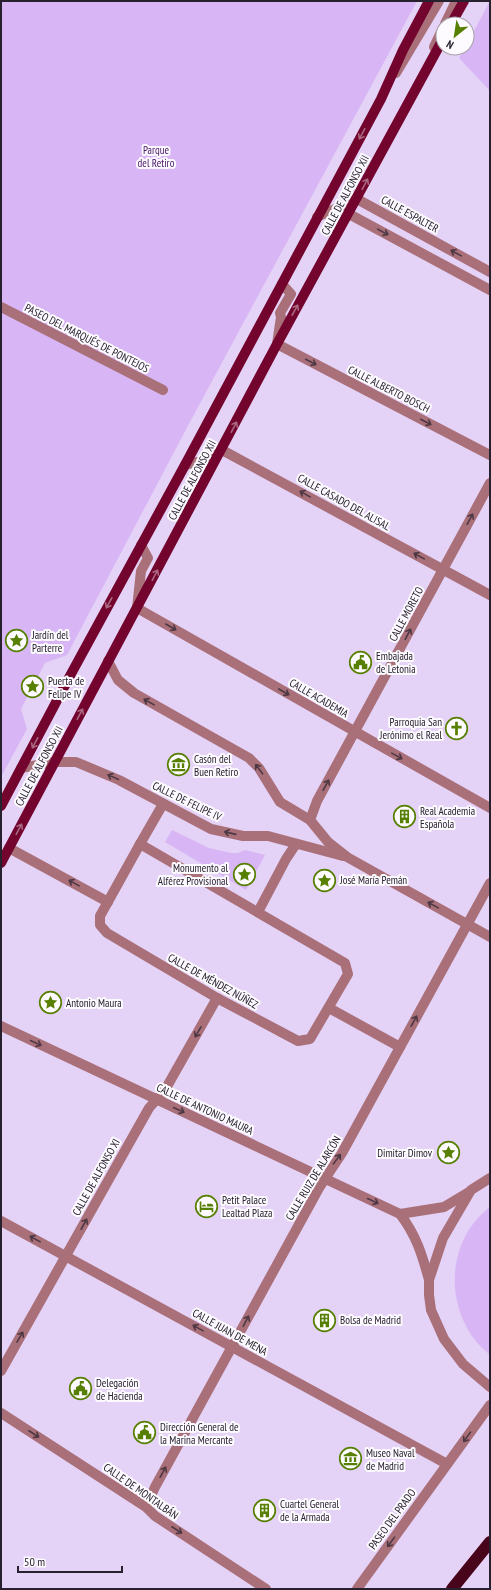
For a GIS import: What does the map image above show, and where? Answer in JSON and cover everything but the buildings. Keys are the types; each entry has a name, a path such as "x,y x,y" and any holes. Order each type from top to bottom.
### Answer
{"highway":[{"path":"452,1589 490,1542"}],"main road":[{"name":"CALLE DE ALFONSO XII","path":"1,806 381,99 429,1"},
{"path":"456,16 464,1"},
{"name":"CALLE DE ALFONSO XII","path":"1,863 222,450 277,344 435,53"}],"street":[{"name":"CALLE DE ALFONSO XII","path":"381,99 439,1"},
{"path":"449,16 456,1"},
{"name":"CALLE DE ALFONSO XII","path":"404,109 435,45"},
{"path":"317,217 357,198"},
{"name":"CALLE ESPALTER","path":"357,198 490,272"},
{"path":"349,214 490,290"},
{"path":"277,344 281,317 280,313 291,294 282,284"},
{"name":"PASEO DEL MARQUÉS DE PONTEJOS","path":"1,307 163,390"},
{"name":"CALLE ALBERTO BOSCH","path":"277,344 490,455"},
{"path":"185,465 201,461 222,450"},
{"name":"CALLE CASADO DEL ALISAL","path":"222,450 490,595"},
{"name":"CALLE MORETO","path":"310,820 317,801 490,483"},
{"path":"137,608 141,571 148,558 142,545"},
{"name":"CALLE ACADEMIA","path":"137,608 490,808"},
{"name":"CALLE DE FELIPE IV","path":"108,662 118,680 134,693 249,758 259,768 280,802 310,820 328,842 347,858 490,937"},
{"name":"CALLE DE FELIPE IV","path":"21,768 55,762 76,762 84,764 119,780 211,829 243,836 268,836 347,858"},
{"name":"CALLE DE MÉNDEZ NÚÑEZ","path":"140,844 345,963 348,974 310,1039 298,1041 217,998 107,933 100,925 100,916 140,844 163,804"},
{"path":"258,912 286,859 296,844"},
{"path":"10,848 108,902"},
{"name":"CALLE RUIZ DE ALARCÓN","path":"146,1507 155,1487 324,1178 342,1153 490,883"},
{"name":"CALLE DE ALFONSO XI","path":"1,1371 149,1108 165,1090 217,998"},
{"path":"328,1008 400,1047"},
{"name":"CALLE DE ANTONIO MAURA","path":"1,1026 400,1214 410,1226 420,1249 429,1280"},
{"path":"400,1214 444,1207 490,1178"},
{"path":"471,1190 443,1238 429,1280 429,1295 431,1310 444,1339 463,1364 490,1388"},
{"name":"CALLE JUAN DE MENA","path":"1,1221 447,1464"},
{"name":"PASEO DEL PRADO","path":"357,1589 490,1405"},
{"name":"CALLE DE MONTALBÁN","path":"1,1413 146,1507 155,1516 266,1589"}],"green space":[{"name":"Parque del Retiro","path":"1,1 417,1 190,422 67,655 45,663 21,709 27,729 1,777"},
{"path":"490,1 490,91 459,58 460,56 475,56 475,29"},
{"path":"172,830 209,848 231,853 238,853 245,850 265,855 246,890 165,842"},
{"path":"490,1207 490,1355 475,1340 464,1322 457,1302 455,1281 457,1260 463,1240 474,1222"}],"place":[{"name":"Jardín del Parterre","path":"17,641"},
{"name":"Embajada de Letonia","path":"361,662"},
{"name":"Puerta de Felipe IV","path":"32,687"},
{"name":"Parroquia San Jerónimo el Real","path":"457,728"},
{"name":"Casón del Buen Retiro","path":"178,765"},
{"name":"Real Academia Española","path":"405,817"},
{"name":"Monumento al Alférez Provisional","path":"244,874"},
{"name":"José María Pemán","path":"325,880"},
{"name":"Antonio Maura","path":"51,1003"},
{"name":"Dimitar Dimov","path":"448,1153"},
{"name":"Petit Palace Lealtad Plaza","path":"206,1206"},
{"name":"Bolsa de Madrid","path":"325,1320"},
{"name":"Delegación de Hacienda","path":"80,1389"},
{"name":"Dirección General de la Marina Mercante","path":"144,1433"},
{"name":"Museo Naval de Madrid","path":"351,1459"},
{"name":"Cuartel General de la Armada","path":"265,1510"}]}
